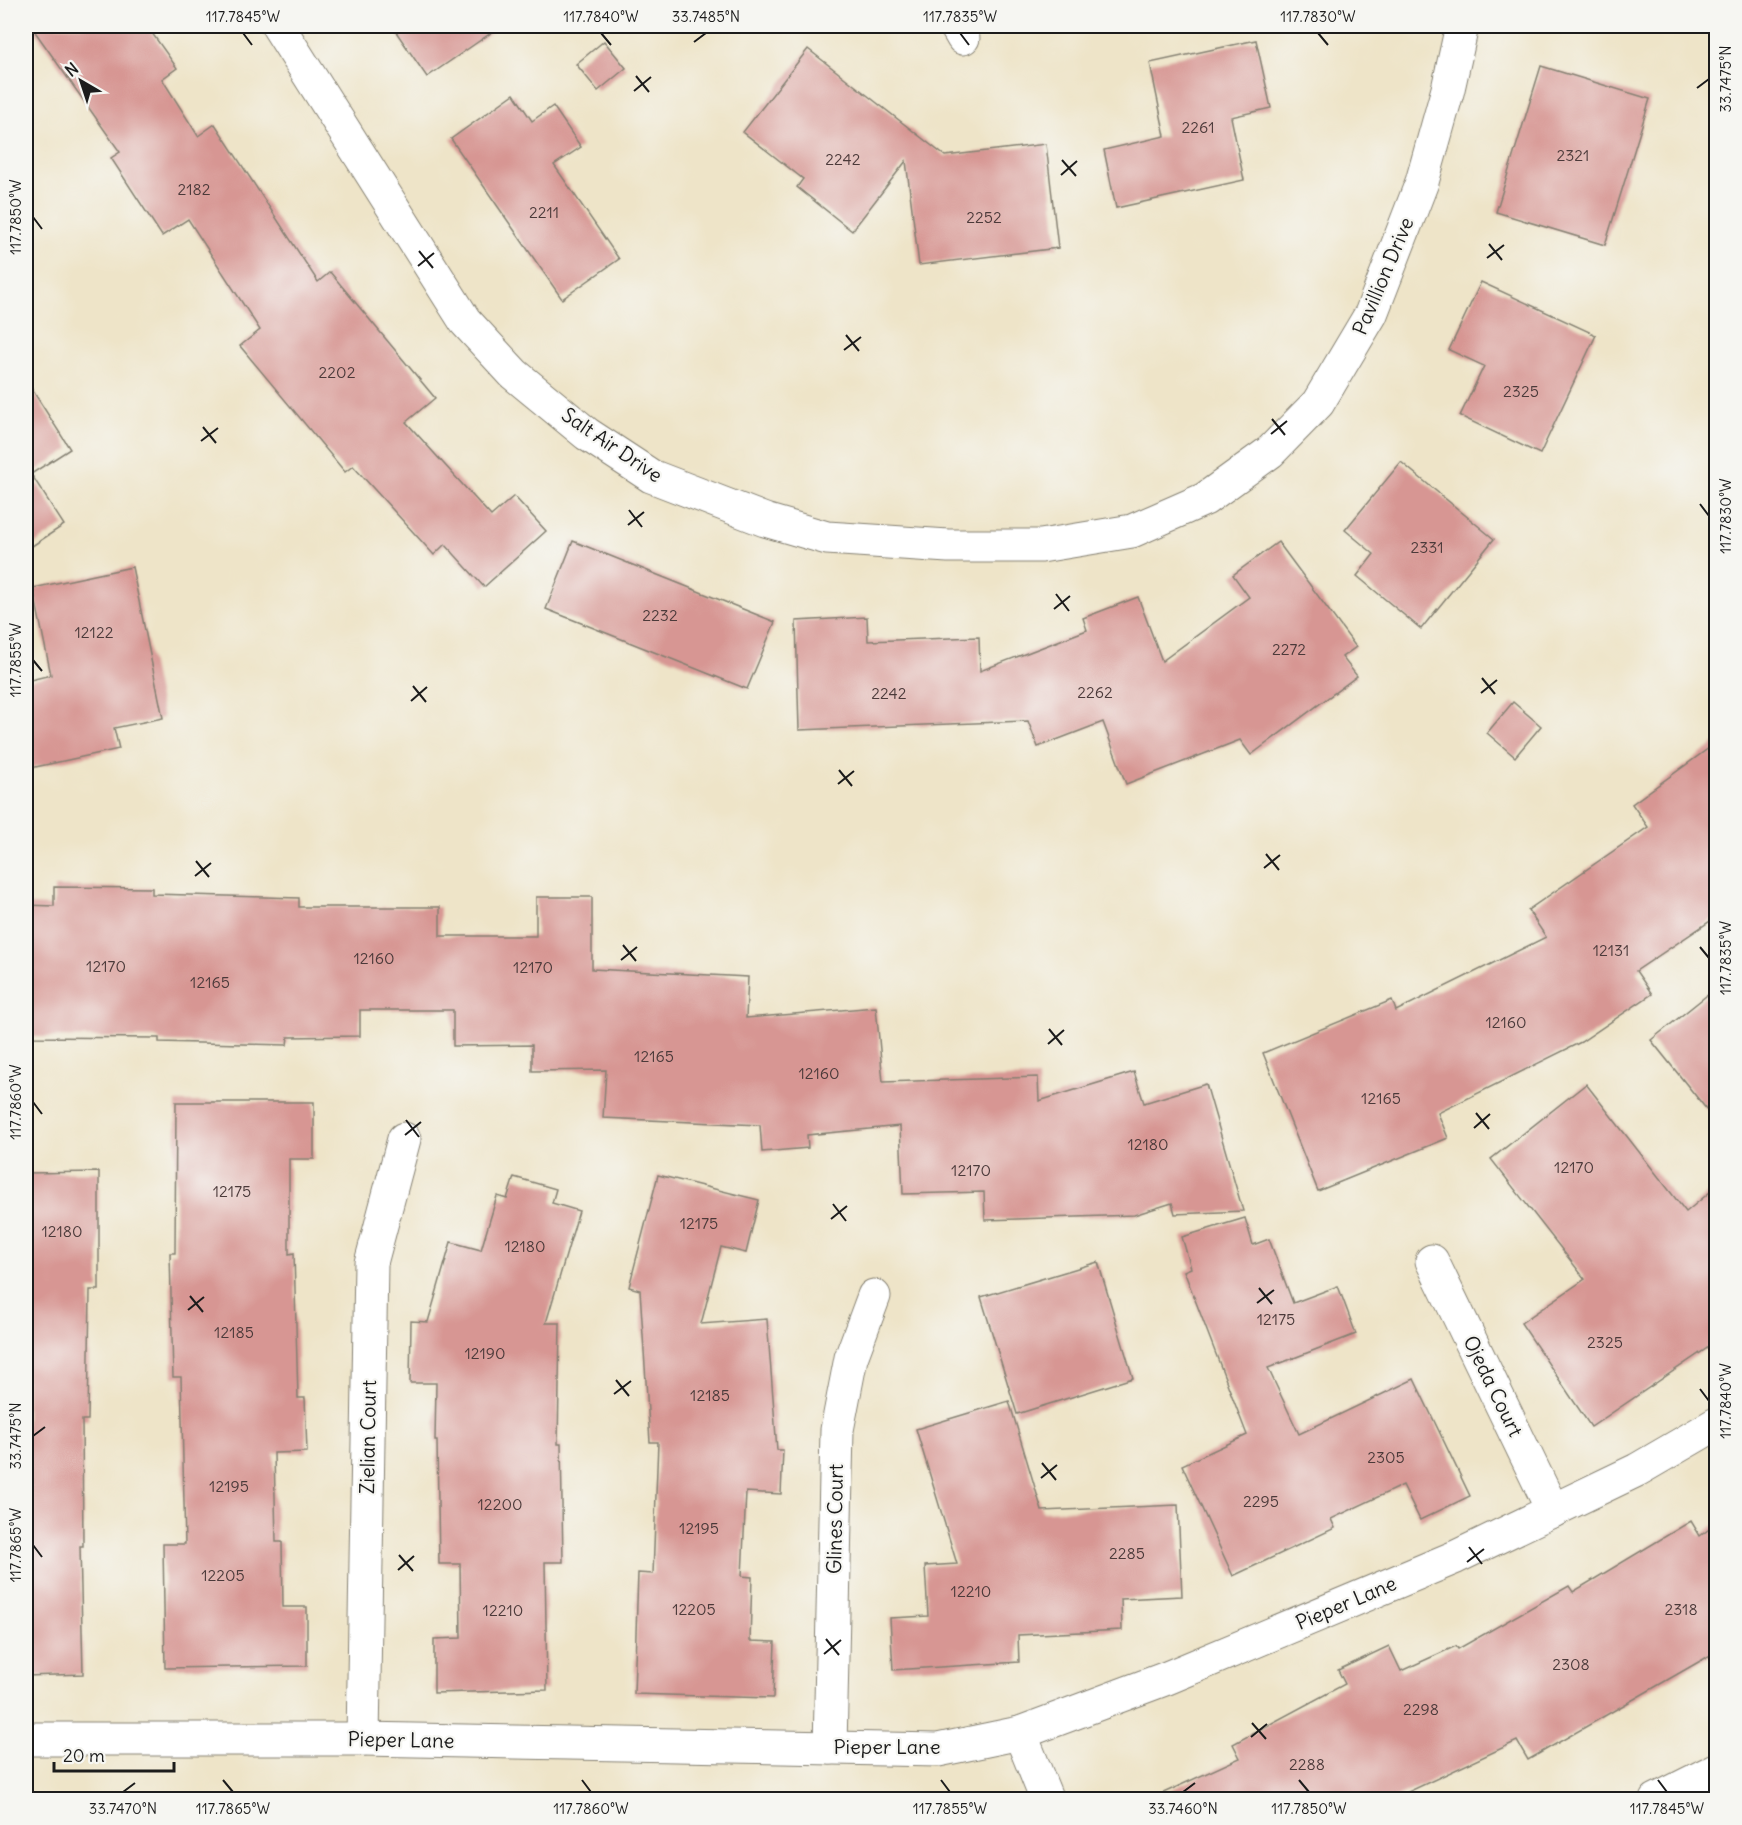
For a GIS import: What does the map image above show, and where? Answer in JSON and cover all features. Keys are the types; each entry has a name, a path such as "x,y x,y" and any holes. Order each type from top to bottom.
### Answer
{"street":[{"name":"Salt Air Drive","path":"278,26 465,321 514,374 587,434 651,476 765,520 827,538 948,546 1041,546 1132,531"},
{"name":"Pavillion Drive","path":"1132,531 1205,499 1270,452 1318,403 1371,314 1422,182 1448,89 1462,26"},
{"name":"Zielian Court","path":"363,1739 371,1263 404,1139"},
{"name":"Ojeda Court","path":"1432,1261 1553,1511"},
{"name":"Glines Court","path":"830,1748 837,1430 851,1358 874,1296"},
{"name":"Pieper Lane","path":"26,1739 363,1739 938,1750 1020,1733 1167,1678 1456,1557 1637,1470 1716,1424"},
{"path":"1020,1733 1047,1800"},
{"path":"1656,1800 1716,1770"}],"building":[{"path":"31,26 147,26 177,68 162,79 198,136 215,124 318,282 330,272 435,398 406,422 491,516 514,496 546,531 484,587 445,544 434,555 353,466 345,472 240,346 260,330 188,219 162,236 111,158 120,152"},
{"path":"392,26 501,26 427,77"},
{"path":"1256,40 1271,108 1231,117 1244,180 1116,208 1104,150 1165,136 1150,63"},
{"path":"604,41 626,68 598,91 576,64"},
{"path":"808,49 945,156 1046,144 1058,248 919,265 906,161 852,231 797,187 803,179 743,132"},
{"path":"1541,66 1650,99 1605,245 1496,212"},
{"path":"514,94 532,121 553,106 581,147 554,165 619,259 562,299 451,139"},
{"path":"1481,282 1596,335 1540,454 1460,416 1484,366 1449,350"},
{"path":"26,380 70,449 31,474 64,525 26,550"},
{"path":"1401,462 1494,539 1421,629 1357,576 1374,554 1345,530"},
{"path":"573,541 775,622 747,689 546,609"},
{"path":"1278,542 1356,647 1342,657 1357,676 1251,755 1240,740 1126,784 1103,722 1038,747 1028,721 799,730 796,621 867,617 868,641 979,637 980,671 1087,630 1083,618 1138,597 1162,661 1249,597 1233,575"},
{"path":"132,567 163,718 114,728 119,749 26,769 26,681 51,675 33,588"},
{"path":"1513,702 1541,726 1515,757 1487,733"},
{"path":"1716,743 1716,917 1636,971 1652,994 1581,1042 1438,1113 1448,1138 1318,1191 1263,1053 1392,1000 1396,1011 1546,937 1528,910 1648,827 1632,804"},
{"path":"54,887 152,888 152,894 299,898 299,907 440,907 440,936 536,936 536,897 592,897 592,969 748,977 746,1018 876,1007 883,1082 1038,1077 1039,1101 1134,1072 1144,1103 1206,1084 1243,1211 1175,1214 1172,1203 1134,1215 985,1220 984,1192 903,1194 900,1126 807,1135 808,1148 762,1152 760,1125 603,1118 606,1070 532,1071 532,1045 453,1046 453,1010 360,1010 360,1036 288,1037 287,1045 159,1042 159,1038 26,1037 26,905 54,906"},
{"path":"1716,988 1716,1121 1651,1040"},
{"path":"1586,1084 1686,1212 1716,1187 1716,1342 1591,1427 1521,1323 1585,1279 1491,1159"},
{"path":"176,1102 314,1102 314,1159 289,1159 289,1254 294,1253 298,1398 305,1398 307,1452 274,1453 276,1542 282,1542 283,1607 307,1607 307,1666 165,1668 163,1544 185,1544 181,1377 173,1377 170,1253 175,1253"},
{"path":"99,1172 99,1290 90,1290 88,1420 82,1420 83,1546 80,1546 83,1674 26,1676 26,1173"},
{"path":"658,1175 759,1200 746,1253 721,1247 701,1324 767,1319 777,1450 783,1450 781,1494 746,1492 742,1576 752,1577 750,1641 775,1642 773,1698 634,1694 638,1573 653,1574 658,1442 650,1442 640,1290 629,1287"},
{"path":"514,1177 556,1189 552,1203 579,1211 546,1323 560,1323 558,1444 561,1444 563,1562 545,1562 547,1690 434,1693 434,1639 461,1638 460,1564 439,1564 437,1441 435,1441 436,1383 410,1383 411,1321 428,1322 451,1242 481,1250 497,1196 507,1199"},
{"path":"1245,1218 1253,1245 1269,1239 1293,1303 1338,1286 1356,1334 1268,1368 1299,1434 1414,1379 1470,1496 1420,1520 1403,1485 1331,1519 1335,1528 1233,1576 1182,1465 1247,1435 1184,1271 1191,1268 1182,1237"},
{"path":"1098,1262 1133,1378 1017,1414 981,1297"},
{"path":"1009,1401 1042,1511 1178,1505 1182,1596 1121,1599 1122,1630 1018,1635 1019,1662 893,1670 890,1618 928,1616 925,1566 957,1564 916,1429"},
{"path":"1691,1521 1700,1536 1716,1524 1716,1652 1528,1760 1517,1741 1391,1800 1148,1800 1240,1758 1233,1744 1345,1684 1338,1670 1389,1646 1401,1671 1456,1646 1458,1649 1569,1586 1573,1592"}]}
